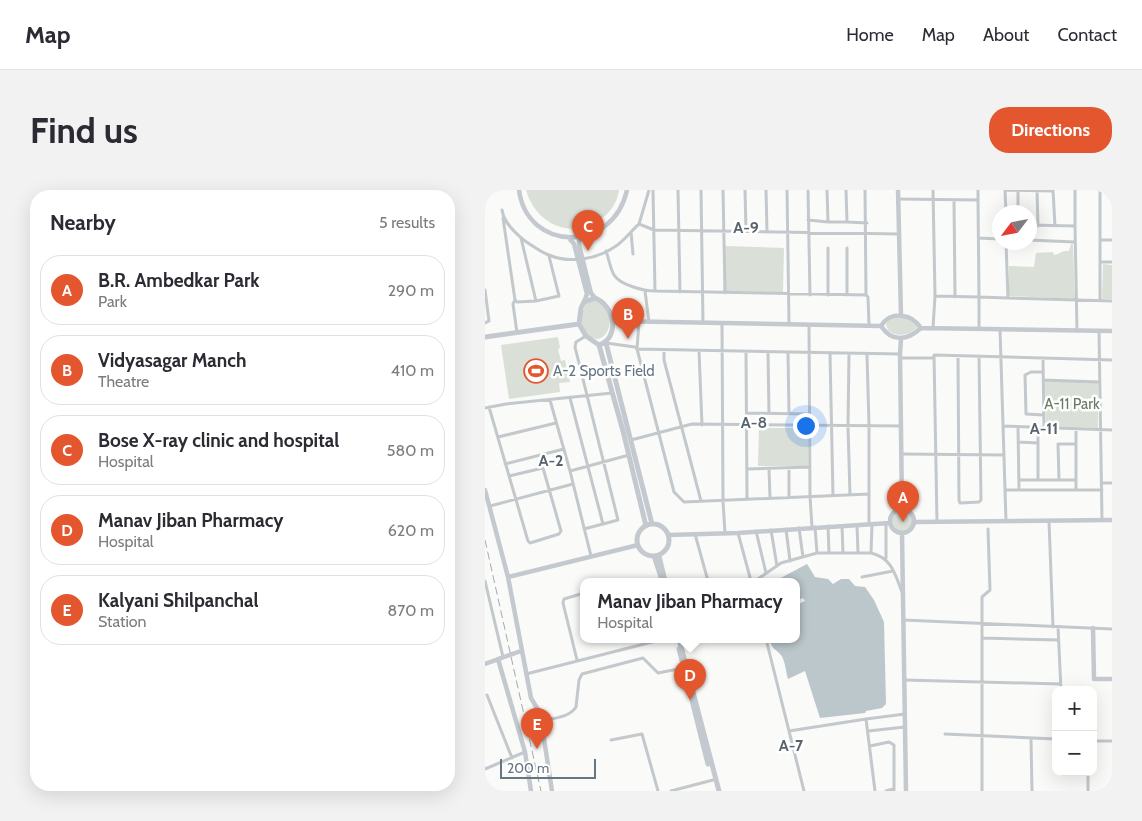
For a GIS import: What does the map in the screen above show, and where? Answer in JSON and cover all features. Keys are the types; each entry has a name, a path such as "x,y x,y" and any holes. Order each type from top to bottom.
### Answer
{"main road":[{"path":"595,298 605,305 613,321 612,332 606,343 649,525 629,455 628,441 599,345 586,336 579,324 581,308 584,302 595,298"},
{"path":"485,337 579,324"},
{"path":"599,345 606,343"},
{"path":"649,525 661,527 668,535 669,545 667,549 656,556 644,554 638,545 640,532 649,525"},
{"path":"656,556 662,578"},
{"path":"679,643 683,668 717,791"},
{"path":"679,643 717,791"}],"street":[{"path":"519,190 522,202 532,218 553,234 569,238 583,237 602,228 613,219 621,208 627,190"},
{"path":"503,216 507,224 521,237 549,256 580,259 595,256 622,242 639,224 651,190"},
{"path":"651,190 655,291"},
{"path":"678,190 680,292"},
{"path":"701,190 703,323"},
{"path":"723,190 725,293"},
{"path":"745,190 746,231"},
{"path":"766,190 767,231"},
{"path":"787,190 789,324"},
{"path":"809,190 809,295"},
{"path":"827,190 828,222"},
{"path":"847,190 847,222"},
{"path":"865,190 867,223 866,295 868,298 869,325"},
{"path":"898,190 901,315"},
{"path":"933,190 935,296 933,328"},
{"path":"978,190 979,329"},
{"path":"1006,205 1005,190 1053,190 1055,226"},
{"path":"1018,190 1018,205"},
{"path":"1037,190 1038,226 1075,226"},
{"path":"1075,190 1077,330"},
{"path":"1100,190 1101,300"},
{"path":"899,199 978,200"},
{"path":"954,200 955,297"},
{"path":"502,210 515,300 513,304 517,333"},
{"path":"808,220 867,223"},
{"path":"639,224 654,230 899,234"},
{"path":"631,232 633,254"},
{"path":"521,237 536,301"},
{"path":"583,237 579,242 580,259 587,294 584,302"},
{"path":"569,238 573,242 591,293 595,298"},
{"path":"979,238 992,239"},
{"path":"1037,240 1075,242"},
{"path":"1100,240 1112,240"},
{"path":"828,248 828,295"},
{"path":"847,248 847,295"},
{"path":"1006,250 1008,298"},
{"path":"606,251 615,276 645,291 866,295"},
{"path":"515,300 517,302 536,301 559,296 549,256"},
{"path":"1100,262 1112,262"},
{"path":"485,290 489,321 485,323"},
{"path":"645,291 649,322"},
{"path":"935,296 1112,301"},
{"path":"881,326 889,319 904,315 914,319 921,328"},
{"path":"613,321 869,325 881,326 891,335 901,339 906,338 921,328 1112,331"},
{"path":"639,322 637,349 674,492 685,502 869,494"},
{"path":"722,323 723,501 725,533"},
{"path":"809,325 810,496 817,553"},
{"path":"1000,329 1006,521"},
{"path":"1099,331 1102,520"},
{"path":"584,529 618,520 575,344 586,336"},
{"path":"901,339 902,509"},
{"path":"606,343 635,347 637,349 934,358"},
{"path":"664,350 664,360 701,501"},
{"path":"699,351 702,425"},
{"path":"746,352 747,500"},
{"path":"768,353 769,413"},
{"path":"788,353 789,413"},
{"path":"830,354 833,495"},
{"path":"849,354 848,426 850,495"},
{"path":"867,355 871,553"},
{"path":"937,522 934,355 1112,360"},
{"path":"958,356 960,503 979,502 981,500 979,356"},
{"path":"1043,358 1043,428"},
{"path":"1043,372 1031,372 1025,375 1026,414 1043,415"},
{"path":"1043,380 1099,382"},
{"path":"509,476 543,468 561,531 559,534 530,543 527,541 498,437 487,407 612,393"},
{"path":"570,398 603,524"},
{"path":"550,400 591,556"},
{"path":"747,413 809,414"},
{"path":"498,437 556,423"},
{"path":"628,441 681,426 901,426"},
{"path":"1003,426 1112,430"},
{"path":"1018,426 1019,490"},
{"path":"1038,428 1038,480"},
{"path":"1076,429 1076,490"},
{"path":"1018,442 1038,443"},
{"path":"1059,480 1058,444 1076,444"},
{"path":"505,464 564,449"},
{"path":"901,454 1004,455"},
{"path":"570,471 629,455"},
{"path":"747,469 810,467"},
{"path":"789,468 789,497"},
{"path":"769,469 770,498"},
{"path":"1019,480 1076,480"},
{"path":"1101,483 1112,484"},
{"path":"489,506 573,484"},
{"path":"485,490 508,577 531,698 541,721 552,791"},
{"path":"1005,490 1102,490"},
{"path":"902,534 911,530 915,522 912,514 902,509 894,512 888,523 886,559 903,594"},
{"path":"915,522 1112,520"},
{"path":"1049,521 1053,627"},
{"path":"668,535 738,533 888,523"},
{"path":"888,523 894,530 902,534"},
{"path":"842,525 843,553"},
{"path":"857,525 858,553"},
{"path":"828,526 829,553"},
{"path":"799,528 803,557"},
{"path":"786,529 790,561"},
{"path":"982,791 982,597 990,590 988,529"},
{"path":"771,530 777,566"},
{"path":"756,531 766,573"},
{"path":"738,533 752,578"},
{"path":"695,534 707,578"},
{"path":"902,534 906,791"},
{"path":"508,577 638,545"},
{"path":"758,578 777,566 817,553 871,553 886,559"},
{"path":"861,577 892,572 893,570"},
{"path":"485,581 501,658 525,752 531,791"},
{"path":"577,660 563,599 580,594"},
{"path":"903,620 1112,629"},
{"path":"904,680 1060,684 1058,628"},
{"path":"1093,628 1094,679 1112,679"},
{"path":"982,638 1058,640"},
{"path":"526,674 647,643"},
{"path":"767,643 804,791"},
{"path":"485,664 521,651"},
{"path":"541,721 567,715 575,710 577,707 579,680 582,674 643,658 658,674 683,668"},
{"path":"487,695 512,758"},
{"path":"789,731 905,714"},
{"path":"867,719 875,791"},
{"path":"868,731 905,727"},
{"path":"611,740 642,734 658,791"},
{"path":"945,734 1052,739"},
{"path":"1031,738 1032,791"},
{"path":"1097,741 1112,742"},
{"path":"869,746 889,742 894,745 894,791 893,789 886,791"},
{"path":"485,769 525,752"},
{"path":"1088,776 1088,791"},
{"path":"671,791 713,780"}],"green space":[{"path":"526,190 619,190 615,203 607,214 596,223 572,229 560,227 549,222 539,214 531,203"},
{"path":"1071,244 1073,244 1075,299 1009,296 1009,266 1034,267 1036,253 1053,252 1054,255 1069,251"},
{"path":"725,246 784,248 783,292 725,291"},
{"path":"1103,264 1112,265 1112,299 1102,299"},
{"path":"596,299 605,307 609,314 610,322 605,334 601,338 596,339 590,336 584,329 581,319 586,303"},
{"path":"904,317 917,325 917,328 903,335 895,334 888,330 886,324 890,320"},
{"name":"A-2 Sports Field","path":"558,337 561,361 565,360 570,382 559,383 560,392 509,399 501,345"},
{"name":"A-11 Park","path":"1045,381 1098,382 1098,428 1046,426"},
{"path":"759,428 808,428 808,466 758,466"},
{"path":"903,510 911,513 914,521 911,529 903,532 895,529 892,521 895,513"}],"shaded area":[{"path":"807,564 815,577 828,579 833,584 841,579 849,579 855,586 865,587 874,600 884,622 886,704 882,708 866,711 865,713 820,718 805,671 788,679 782,657 771,643 800,643 800,603 805,601 803,598 800,599 800,578 781,578"}],"railway":[{"path":"485,540 541,791"}],"place":[{"name":"Bose X-ray clinic and hospital","path":"588,251"},
{"name":"Vidyasagar Manch","path":"628,339"},
{"name":"A-2 Sports Field","path":"536,371"},
{"name":"B.R. Ambedkar Park","path":"903,522"},
{"name":"Manav Jiban Pharmacy","path":"690,700"},
{"name":"Kalyani Shilpanchal","path":"537,749"}],"district":[{"name":"A-9","path":"746,227"},
{"name":"A-8","path":"754,422"},
{"name":"A-11","path":"1044,428"},
{"name":"A-2","path":"551,460"},
{"name":"A-7","path":"791,745"}]}
